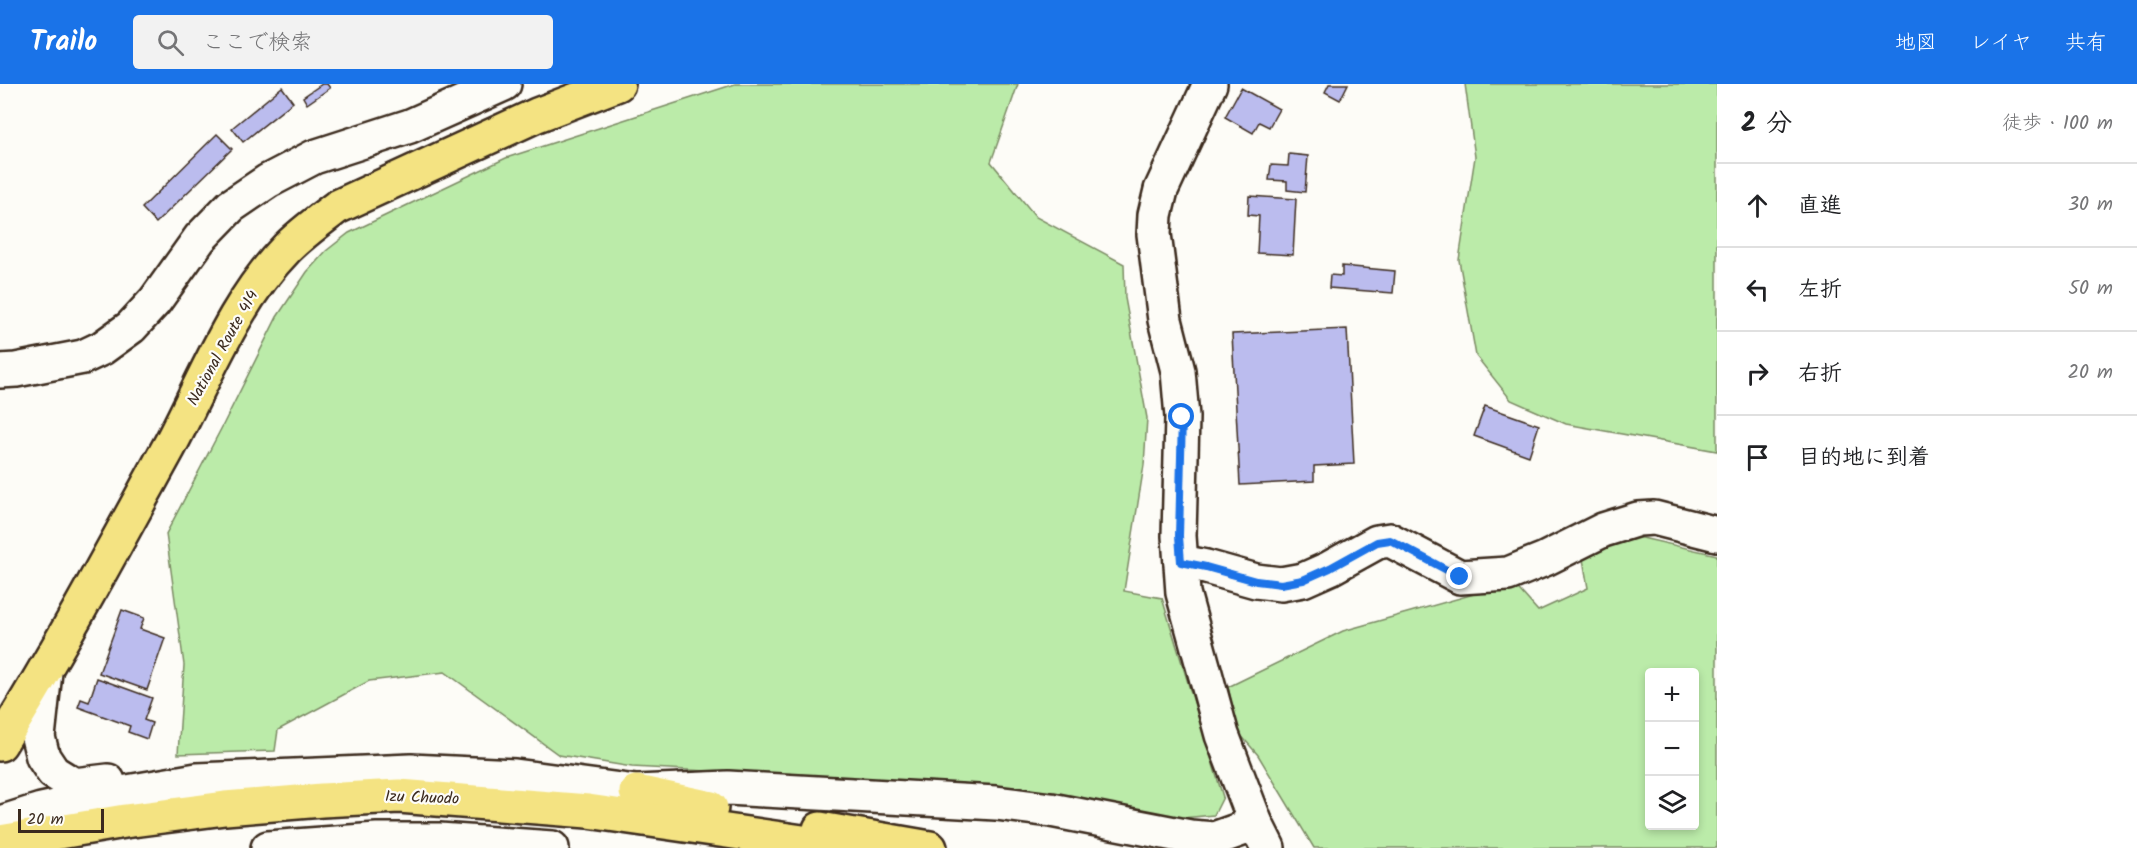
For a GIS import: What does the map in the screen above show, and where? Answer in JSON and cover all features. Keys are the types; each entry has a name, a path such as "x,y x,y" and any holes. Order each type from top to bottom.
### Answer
{"highway":[{"name":"National Route 414","path":"0,744 45,672 175,436 238,313 286,249 337,207 537,115 618,84"},
{"path":"636,792 737,814 930,848"},
{"name":"Izu Chuodo","path":"49,848 118,836 188,820 322,800 399,796 588,811 844,848"},
{"name":"Izu Chuodo","path":"0,843 125,821 357,813 462,814 549,820 746,848"}],"street":[{"path":"0,371 82,357 102,348 131,327 155,302 200,238 231,206 268,181 314,157 410,126 504,84"},
{"path":"45,672 38,737 43,757 53,772 74,786 122,780 197,780 411,771 515,776 636,792 728,788 986,802 1051,810 1190,837 1214,839 1262,836 1235,773 1207,686 1183,593 1179,536 1182,417 1178,372 1165,320 1154,234 1155,215 1161,190 1210,84"},
{"path":"1181,562 1256,581 1281,584 1303,580 1377,542 1390,540 1460,577 1508,574 1545,559 1603,530 1638,519 1654,518 1717,534"},
{"path":"0,823 41,810 99,797 197,780"},
{"path":"268,848 366,840 439,840 552,848"}],"green space":[{"path":"735,84 1018,84 991,162 1036,217 1124,264 1125,298 1147,418 1144,465 1124,591 1162,598 1223,797 1214,815 1182,818 1051,792 951,784 632,767 559,755 445,672 369,681 278,730 275,751 178,754 184,665 166,534 277,317 307,272 326,251 349,233 506,158"},
{"path":"1465,84 1717,84 1717,451 1566,424 1511,400 1476,356 1459,260 1475,157"},
{"path":"1629,535 1717,555 1717,848 1314,848 1258,755 1238,732 1228,687 1343,631 1513,583 1538,611 1588,588 1583,559 1607,539"}],"building":[{"path":"322,84 327,84 330,88 307,104 303,97"},
{"path":"1329,84 1348,84 1340,100 1325,92"},
{"path":"282,87 293,102 243,142 232,128"},
{"path":"1241,88 1279,109 1269,127 1259,122 1253,133 1225,117"},
{"path":"217,134 232,149 156,223 142,208"},
{"path":"1289,154 1308,156 1305,192 1287,190 1287,181 1269,180 1271,165 1288,166"},
{"path":"1249,196 1296,199 1293,255 1257,253 1259,216 1248,215"},
{"path":"1342,266 1395,271 1393,293 1329,288 1330,275 1342,276"},
{"path":"1347,329 1354,464 1314,466 1314,481 1240,485 1232,334"},
{"path":"1485,406 1539,425 1529,456 1474,436"},
{"path":"122,610 144,618 140,629 165,638 147,690 99,673"},
{"path":"97,678 152,698 144,720 152,723 147,739 128,732 130,726 78,707 81,699 89,702"}],"route":[{"path":"1182,417 1179,536 1181,562 1256,581 1281,584 1303,580 1377,542 1390,540 1430,559 1460,577"}]}
